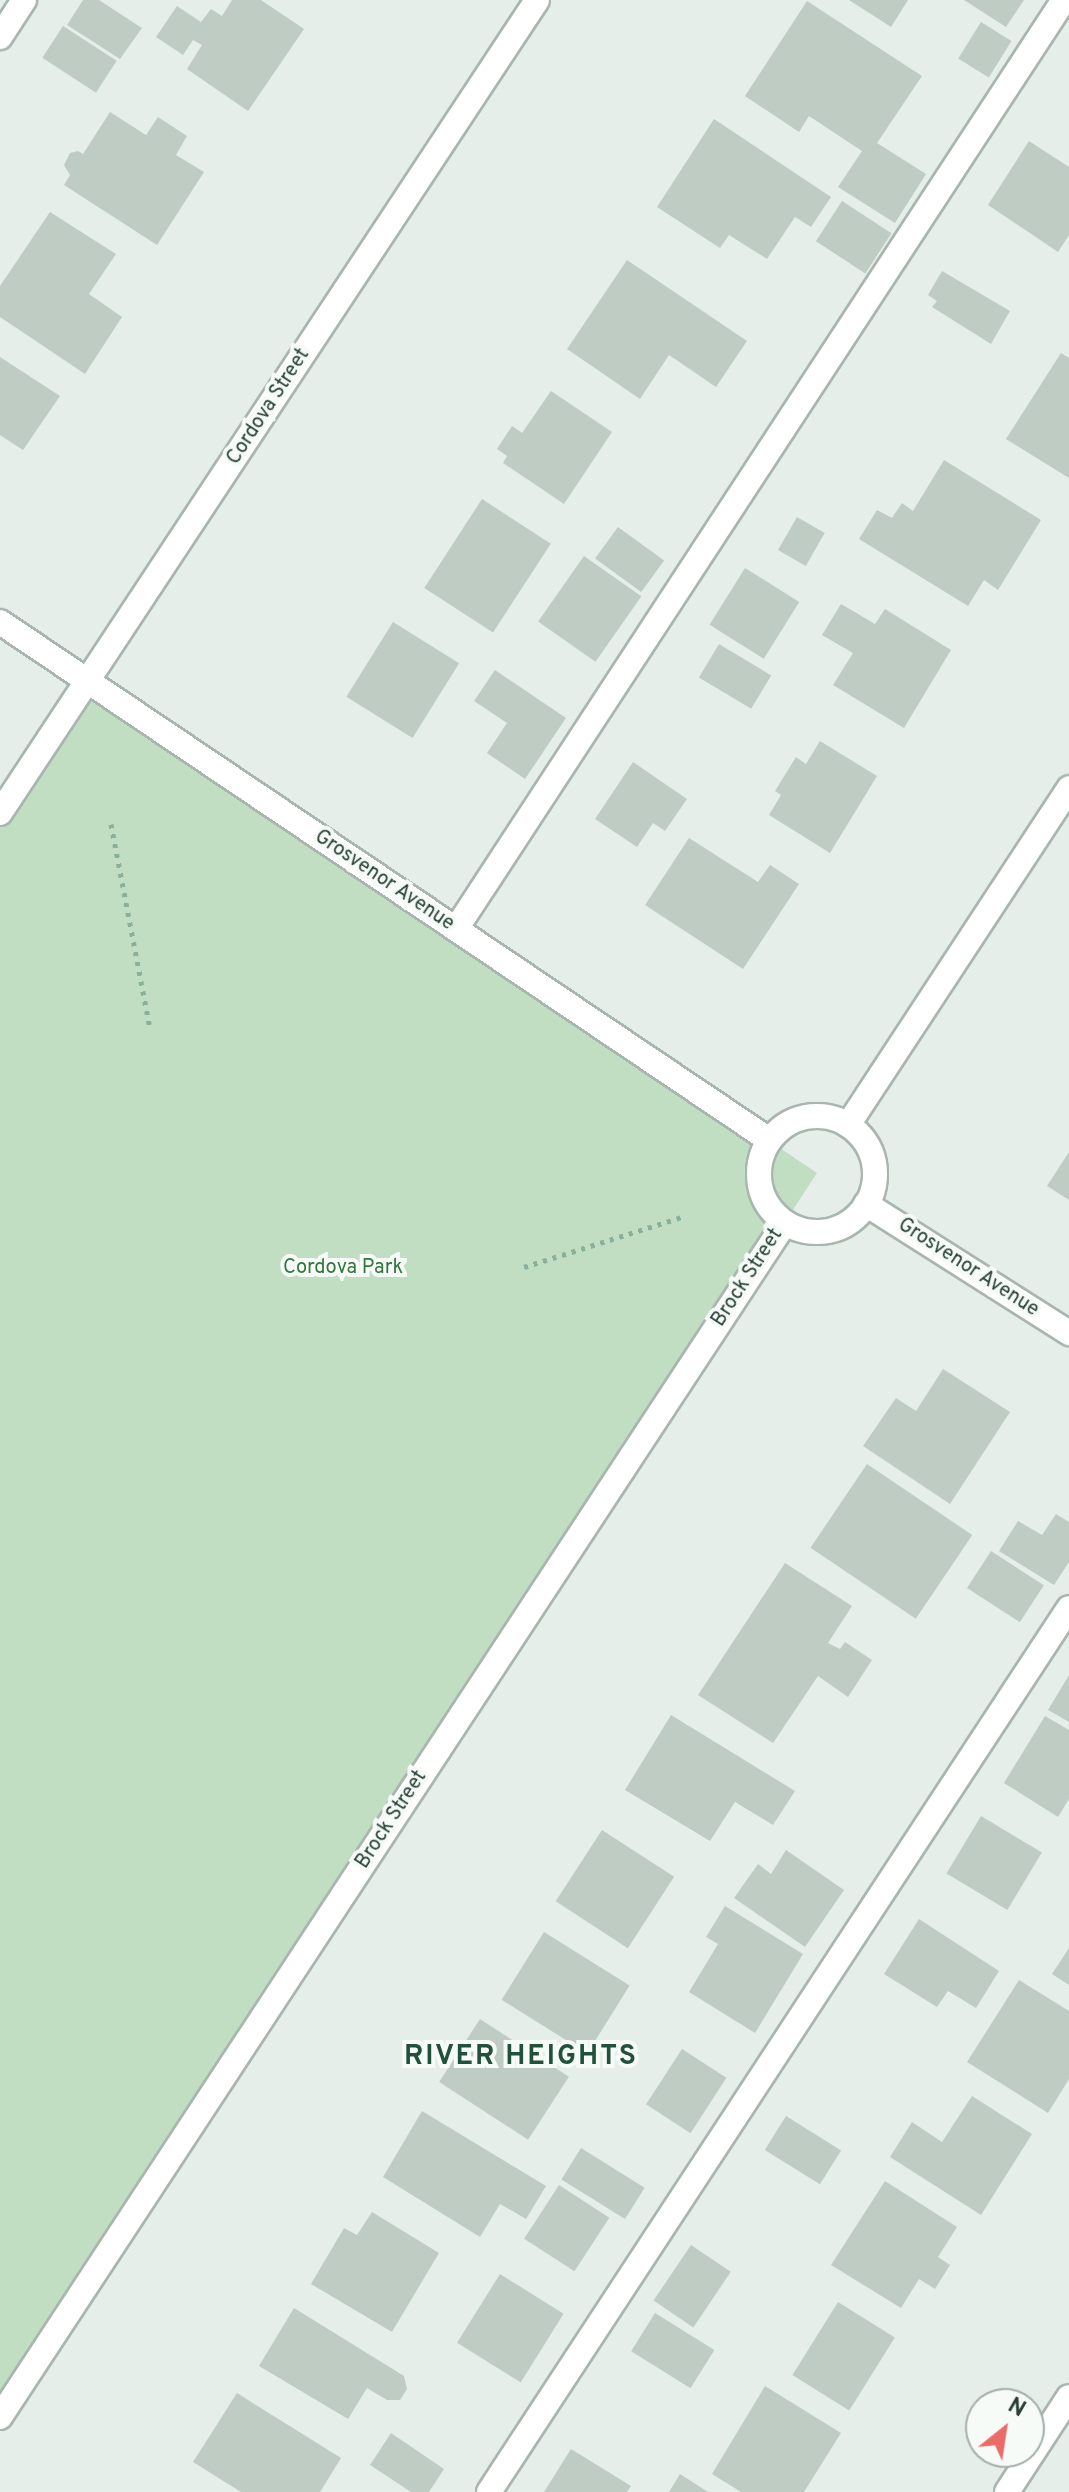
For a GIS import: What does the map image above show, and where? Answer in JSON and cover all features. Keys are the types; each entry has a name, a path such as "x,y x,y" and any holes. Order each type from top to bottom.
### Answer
{"street":[{"path":"0,37 24,0"},
{"name":"Cordova Street","path":"0,813 537,0"},
{"path":"456,929 1064,0"},
{"name":"Grosvenor Avenue","path":"0,622 769,1140"},
{"path":"848,1125 1069,788"},
{"path":"815,1115 848,1125 862,1136 871,1153 873,1188 866,1204 854,1218 830,1230 802,1230 785,1223 767,1202 758,1175 761,1157 769,1140 789,1123 815,1115"},
{"name":"Grosvenor Avenue","path":"866,1204 1069,1333"},
{"name":"Brock Street","path":"0,2417 785,1223"},
{"path":"489,2492 1069,1608"},
{"path":"1007,2492 1069,2397"}],"path":[{"path":"111,824 150,1029"},
{"path":"524,1267 682,1217"}],"green space":[{"name":"Cordova Park","path":"86,680 817,1173 0,2416 0,813"}],"building":[{"path":"83,0 99,0 142,28 120,59 67,25"},
{"path":"232,0 261,0 304,29 248,111 187,69 202,45 193,40 183,55 156,37 177,6 201,22 211,9 222,16"},
{"path":"849,0 908,0 891,27"},
{"path":"964,0 1024,0 1006,27"},
{"path":"807,1 922,76 877,143 926,174 895,223 838,187 862,151 809,116 799,132 745,96"},
{"path":"981,22 1012,41 989,78 958,58"},
{"path":"63,26 117,61 96,93 42,58"},
{"path":"110,112 146,135 158,117 187,136 176,155 204,172 157,245 64,185 70,175 64,165 70,153 78,151 83,154"},
{"path":"714,119 831,197 811,227 795,217 767,259 729,235 720,248 657,207"},
{"path":"1029,141 1069,167 1069,235 1058,252 988,205"},
{"path":"842,201 891,233 865,273 816,241"},
{"path":"50,212 116,254 89,294 122,317 85,374 0,317 0,286"},
{"path":"627,260 747,341 716,387 669,355 640,399 567,349"},
{"path":"942,271 1010,311 991,344 932,307 937,301 928,295"},
{"path":"1061,353 1069,358 1069,478 1006,439"},
{"path":"0,357 60,396 23,450 0,435"},
{"path":"551,391 612,432 564,504 503,463 507,456 497,449 512,426 522,433"},
{"path":"944,460 1041,520 998,590 984,580 968,606 859,539 877,510 892,518 902,503 913,511"},
{"path":"482,499 551,544 493,633 424,588"},
{"path":"797,517 825,533 806,566 778,550"},
{"path":"618,527 664,561 641,592 595,559"},
{"path":"584,556 641,596 595,662 538,622"},
{"path":"745,568 799,602 764,659 709,625"},
{"path":"841,604 875,624 885,609 951,650 904,728 833,685 853,653 822,635"},
{"path":"393,622 459,663 413,738 346,697"},
{"path":"719,644 771,675 751,709 699,677"},
{"path":"495,670 566,718 525,779 487,753 507,723 474,701"},
{"path":"820,741 877,776 830,853 769,815 781,795 775,791 796,757 806,764"},
{"path":"633,762 687,799 665,831 653,823 637,847 595,819"},
{"path":"689,838 758,882 770,865 799,884 743,969 645,905"},
{"path":"1069,1152 1069,1200 1047,1186"},
{"path":"943,1369 1010,1412 950,1504 863,1446 896,1398 916,1411"},
{"path":"867,1464 972,1535 916,1619 811,1548"},
{"path":"1056,1514 1069,1522 1069,1562 1054,1585 999,1551 1018,1521 1042,1535"},
{"path":"991,1551 1044,1585 1020,1622 967,1588"},
{"path":"785,1563 852,1606 828,1643 840,1649 845,1642 872,1660 848,1697 818,1676 773,1743 698,1695"},
{"path":"1069,1675 1069,1722 1048,1710"},
{"path":"671,1715 795,1791 773,1825 735,1802 710,1841 625,1790"},
{"path":"1045,1716 1069,1730 1069,1799 1058,1817 1004,1783"},
{"path":"981,1816 1042,1853 1007,1910 946,1873"},
{"path":"602,1830 674,1877 628,1948 556,1901"},
{"path":"786,1850 844,1890 805,1947 734,1898 758,1864 771,1874"},
{"path":"725,1906 803,1954 755,2033 689,1992 718,1944 706,1937"},
{"path":"919,1919 999,1971 976,2008 948,1991 937,2007 884,1974"},
{"path":"544,1932 630,1986 587,2053 502,2000"},
{"path":"1069,1948 1069,1985 1052,1974"},
{"path":"1019,1980 1069,2011 1069,2079 1048,2113 967,2062"},
{"path":"480,2019 569,2077 528,2140 439,2082"},
{"path":"682,2049 726,2078 691,2133 646,2104"},
{"path":"972,2096 1032,2134 981,2215 890,2157 912,2122 942,2142"},
{"path":"422,2111 546,2186 526,2219 500,2204 480,2237 383,2177"},
{"path":"786,2116 841,2150 820,2184 765,2150"},
{"path":"581,2148 645,2188 625,2219 561,2179"},
{"path":"885,2181 957,2227 938,2257 950,2265 935,2289 919,2279 901,2308 831,2265"},
{"path":"559,2185 609,2218 574,2271 524,2239"},
{"path":"372,2212 439,2253 392,2332 311,2284 344,2228 357,2235"},
{"path":"691,2245 731,2272 693,2327 654,2301"},
{"path":"500,2274 564,2314 521,2382 457,2343"},
{"path":"838,2302 895,2338 849,2410 792,2375"},
{"path":"294,2308 404,2376 407,2389 400,2400 387,2400 367,2388 348,2419 259,2366"},
{"path":"655,2313 714,2350 691,2388 631,2351"},
{"path":"765,2386 841,2433 804,2492 741,2492 712,2474"},
{"path":"237,2393 341,2458 320,2492 241,2492 193,2462"},
{"path":"391,2433 444,2469 429,2492 411,2492 370,2465"},
{"path":"571,2449 631,2486 627,2492 544,2492"},
{"path":"680,2474 708,2492 669,2492"}],"district":[{"name":"RIVER HEIGHTS","path":"521,2057"}]}
